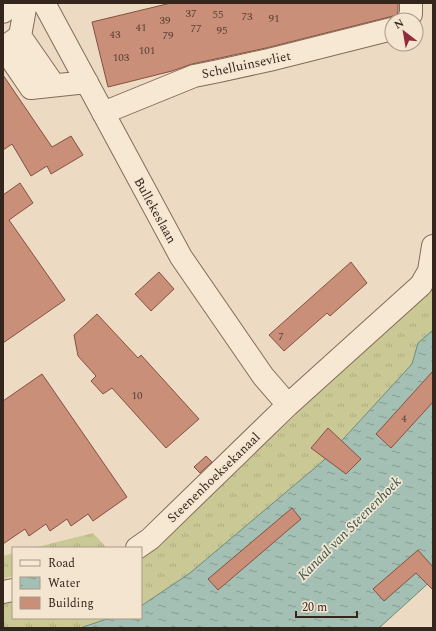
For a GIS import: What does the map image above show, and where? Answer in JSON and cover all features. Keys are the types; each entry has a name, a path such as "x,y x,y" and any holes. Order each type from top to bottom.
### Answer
{"street":[{"path":"3,12 13,3"},
{"path":"26,3 9,43 54,85 87,82"},
{"name":"Bullekeslaan","path":"53,5 87,82 182,257 263,376 288,405"},
{"name":"Schelluinsevliet","path":"103,113 194,76 219,72 384,31"},
{"name":"Steenenhoeksekanaal","path":"138,547 150,539 288,405 421,285 429,271 433,246"}],"green space":[{"path":"433,258 433,330 418,343 413,364 323,461 190,573 142,605 142,547"},
{"path":"93,533 106,547 37,547"},
{"path":"12,553 12,576 3,579 3,556"},
{"path":"12,593 12,619 107,619 80,628 3,628 3,595"}],"water":[{"name":"Kanaal van Steenenhoek","path":"433,330 433,579 379,628 80,628 107,619 142,619 142,605 190,573 323,461 412,364 418,343"}],"building":[{"path":"171,3 398,3 398,12 384,12 384,18 266,48 192,64 172,71 108,87 92,22"},
{"path":"3,75 52,147 71,136 83,155 51,174 47,166 31,176 12,144 3,150"},
{"path":"20,183 33,203 9,220 65,300 3,343 3,195"},
{"path":"351,262 367,283 330,316 327,313 284,351 269,335"},
{"path":"159,272 174,289 151,311 135,294"},
{"path":"97,314 138,358 141,355 199,419 166,448 112,388 103,394 91,381 96,376 78,356 74,335"},
{"path":"433,371 433,402 391,448 376,434"},
{"path":"42,374 127,497 93,521 88,514 71,526 67,519 50,531 46,524 29,536 25,529 3,544 3,401"},
{"path":"328,428 361,459 346,474 311,448"},
{"path":"206,456 212,462 200,473 194,467"},
{"path":"292,508 301,519 218,590 208,579"},
{"path":"418,550 433,567 433,590 416,573 384,601 373,589"}]}
